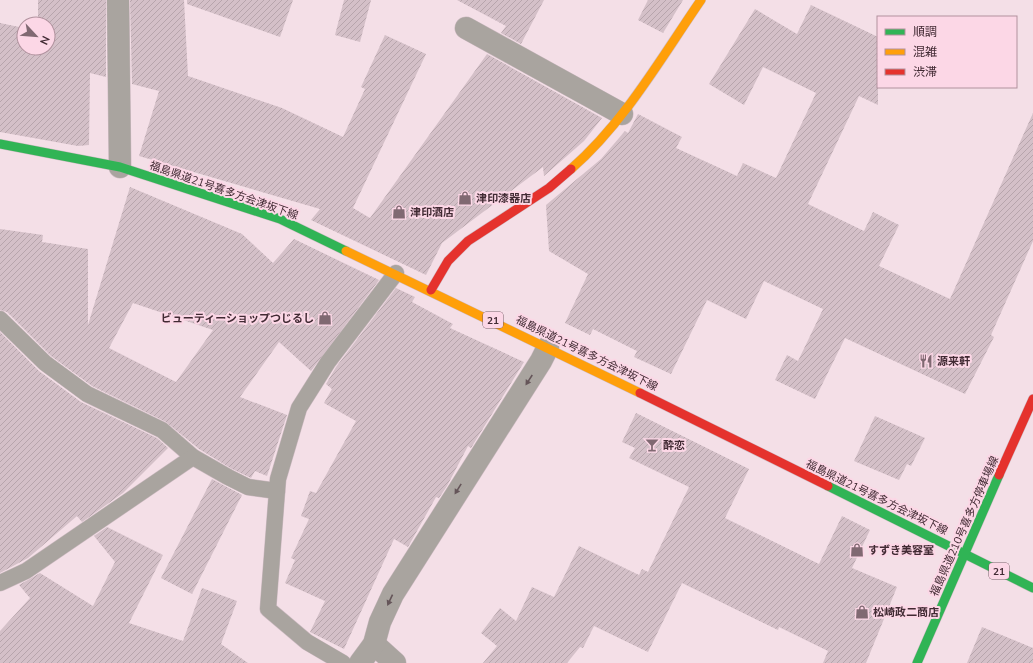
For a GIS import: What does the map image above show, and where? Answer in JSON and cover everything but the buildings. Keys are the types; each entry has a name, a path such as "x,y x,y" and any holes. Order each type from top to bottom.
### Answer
{"main road":[{"path":"432,290 448,261 468,241 549,188 593,150 622,114 701,0"},
{"name":"福島県道21号喜多方会津坂下線","path":"0,144 120,167 280,219 432,290 1033,588"},
{"name":"福島県道210号喜多方停車場線","path":"917,663 1033,399"}],"street":[{"path":"118,0 120,167"},
{"path":"466,28 622,114"},
{"path":"360,663 374,644 380,622 393,594 541,361 548,347"},
{"path":"374,644 395,663"}],"lane":[{"path":"343,663 307,642 268,609 278,479 299,408 328,362 396,274"},
{"path":"0,319 45,363 87,394 162,430 193,457 248,487 277,492"},
{"path":"0,583 26,571 193,457"}],"traffic: fast":[{"path":"0,144 120,167 280,219 346,251"},
{"path":"917,663 999,475"},
{"path":"828,486 1033,588"}],"traffic: slow":[{"path":"571,169 590,151 625,111 701,0"},
{"path":"346,251 640,393"}],"traffic: jam":[{"path":"431,290 448,261 468,241 549,188 571,169"},
{"path":"640,393 828,486"},
{"path":"999,475 1033,399"}],"place":[{"name":"津印漆器店","path":"465,198"},
{"name":"津印酒店","path":"399,212"},
{"name":"ビューティーショップつじるし","path":"325,318"},
{"name":"源来軒","path":"926,361"},
{"name":"酔恋","path":"652,445"},
{"name":"すずき美容室","path":"857,550"},
{"name":"松崎政二商店","path":"862,612"}]}
